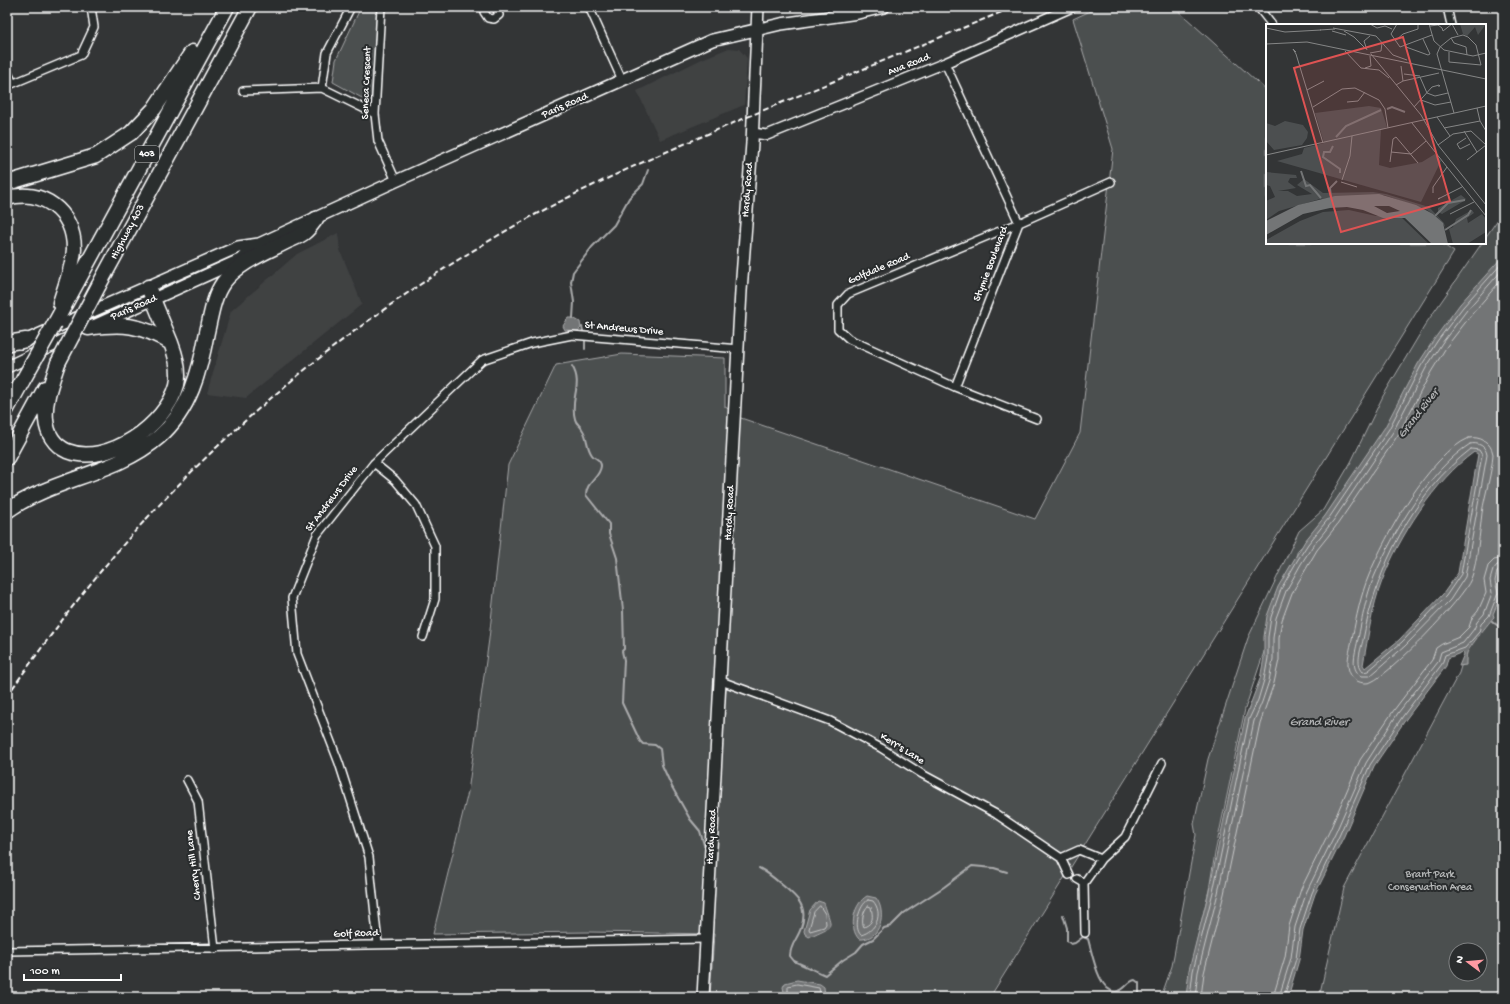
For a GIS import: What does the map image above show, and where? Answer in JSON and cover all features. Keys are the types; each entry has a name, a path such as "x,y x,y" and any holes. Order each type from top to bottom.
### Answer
{"highway":[{"path":"7,183 96,156 131,133 154,109 174,82 222,7"},
{"name":"Highway 403","path":"64,302 227,7"},
{"name":"Highway 403","path":"7,458 250,7"},
{"path":"7,198 21,195 40,198 57,208 69,223 73,236 73,256 64,302"},
{"path":"7,511 36,494 121,462 140,452 160,436 176,418 193,388 202,358 211,312 216,295 222,284 232,273 252,259 304,233 316,219"},
{"path":"58,363 45,407 49,436 63,449 78,455 95,455 115,449 131,440 149,426 166,407 177,386 177,366 171,344 151,293"},
{"name":"403","path":"7,409 55,323 64,302"},
{"path":"88,328 112,324 138,327 171,344"},
{"path":"7,343 26,340"}],"main road":[{"name":"Hardy Road","path":"703,997 758,7"},
{"name":"Paris Road","path":"7,367 88,328 238,247 259,244 712,40 757,30 858,13 884,7"},
{"name":"Paris Road","path":"7,349 26,340 151,293"}],"street":[{"path":"7,71 10,84 81,54 94,27 91,7"},
{"path":"322,88 327,52 351,7"},
{"name":"Seneca Crescent","path":"381,7 375,114 378,141 396,181"},
{"path":"485,7 484,12 488,18 494,19 499,15 496,7"},
{"path":"589,7 622,80"},
{"name":"Ava Road","path":"752,134 767,135 945,63 1072,7"},
{"path":"1258,7 1271,24"},
{"path":"1447,7 1451,24"},
{"name":"Stymie Boulevard","path":"945,63 1019,223 955,387"},
{"path":"243,91 322,88 375,114"},
{"name":"Golfdale Road","path":"1037,419 955,387 849,339 838,328 838,305 848,294 1019,223 1111,182"},
{"name":"St Andrews Drive","path":"378,944 369,857 339,763 297,654 292,598 316,535 374,463 482,360 532,343 572,335 739,349"},
{"path":"374,463 395,480 416,505 435,546 435,599 423,637"},
{"name":"Kerr's Lane","path":"720,681 830,721 881,748 922,774 996,814 1061,858"},
{"path":"1085,933 1084,883 1102,859 1124,837 1162,762"},
{"name":"Cherry Hill Lane","path":"187,780 198,801 215,949"},
{"path":"1069,875 1061,858 1079,850 1102,859"},
{"path":"1077,879 1084,883"},
{"name":"Golf Road","path":"7,950 215,949 378,944 706,939"}],"shaded area":[{"path":"729,48 739,49 747,58 744,105 660,140 637,91 702,59"},
{"path":"338,233 340,250 362,304 246,398 207,393 231,311 297,254"}],"green space":[{"path":"361,7 377,7 371,103 333,82 336,60"},
{"path":"1099,7 1174,7 1266,90 1266,244 1442,244 1454,252 990,997 710,997 714,934 589,932 433,934 468,792 489,639 508,465 556,365 622,354 725,358 725,407 738,414 738,417 1035,519 1080,433 1113,149 1073,19"},
{"path":"1503,212 1503,263 1320,529 1298,550 1245,709 1215,853 1209,890 1195,948 1188,997 1161,997 1172,966 1196,835 1194,824 1208,759 1248,638 1299,531 1323,510 1351,462 1383,396 1427,322 1481,244 1486,244 1486,237"},
{"name":"Brant Park Conservation Area","path":"1503,525 1503,997 1319,997 1344,888 1459,673"}],"water":[{"name":"Grand River","path":"1503,256 1503,565 1499,581 1502,593 1493,614 1494,617 1468,650 1466,665 1459,666 1464,654 1463,652 1448,658 1446,666 1406,719 1374,766 1344,836 1315,894 1303,930 1299,960 1288,997 1186,997 1189,970 1209,891 1245,718 1260,679 1264,657 1264,637 1267,616 1278,587 1305,541 1325,516 1385,427 1418,364 1460,304","holes":["1474,452 1478,454 1458,573 1443,594 1399,640 1365,668 1363,665 1376,601 1382,581 1398,546 1408,528 1432,494 1460,464"]},
{"path":"568,318 573,318 580,322 581,328 578,331 565,330 563,326"},
{"path":"867,896 876,898 879,904 881,911 880,924 877,931 872,935 859,939 854,929 854,916 862,899"},
{"path":"818,901 824,903 830,926 809,937 804,931 810,910"},
{"path":"797,980 820,984 824,987 825,997 785,997 783,987 785,983"}],"waterway":[{"path":"573,318 574,302 571,282 573,272 592,247 614,225 629,198 643,184 648,170"},
{"path":"582,327 583,331"},
{"path":"585,341 585,349"},
{"path":"572,366 577,379 574,405 575,419 584,432 590,452 599,460 601,464 600,470 588,487 586,495 609,524 609,534 617,558 623,610 624,649 622,651 624,660 622,703 640,741 643,744 655,745 660,749 662,765 672,787 690,819 700,831 704,845 707,847"},
{"path":"1492,621 1503,630"},
{"path":"759,868 765,871 792,893 802,908 804,914 803,920 800,932 791,948 790,956 794,961 825,975 843,960 856,952 863,944 873,939 884,928 891,926 904,913 944,887 972,866 994,868 1007,872"},
{"path":"1063,915 1067,928 1067,941 1071,944 1083,937 1088,939 1097,972 1106,987 1111,991 1118,991 1135,980 1139,983 1139,997"}],"railway":[{"path":"7,696 54,631 103,568 138,528 225,439 320,358 369,320 421,284 473,250 527,219 587,188 679,146 771,107 1014,7"}]}
